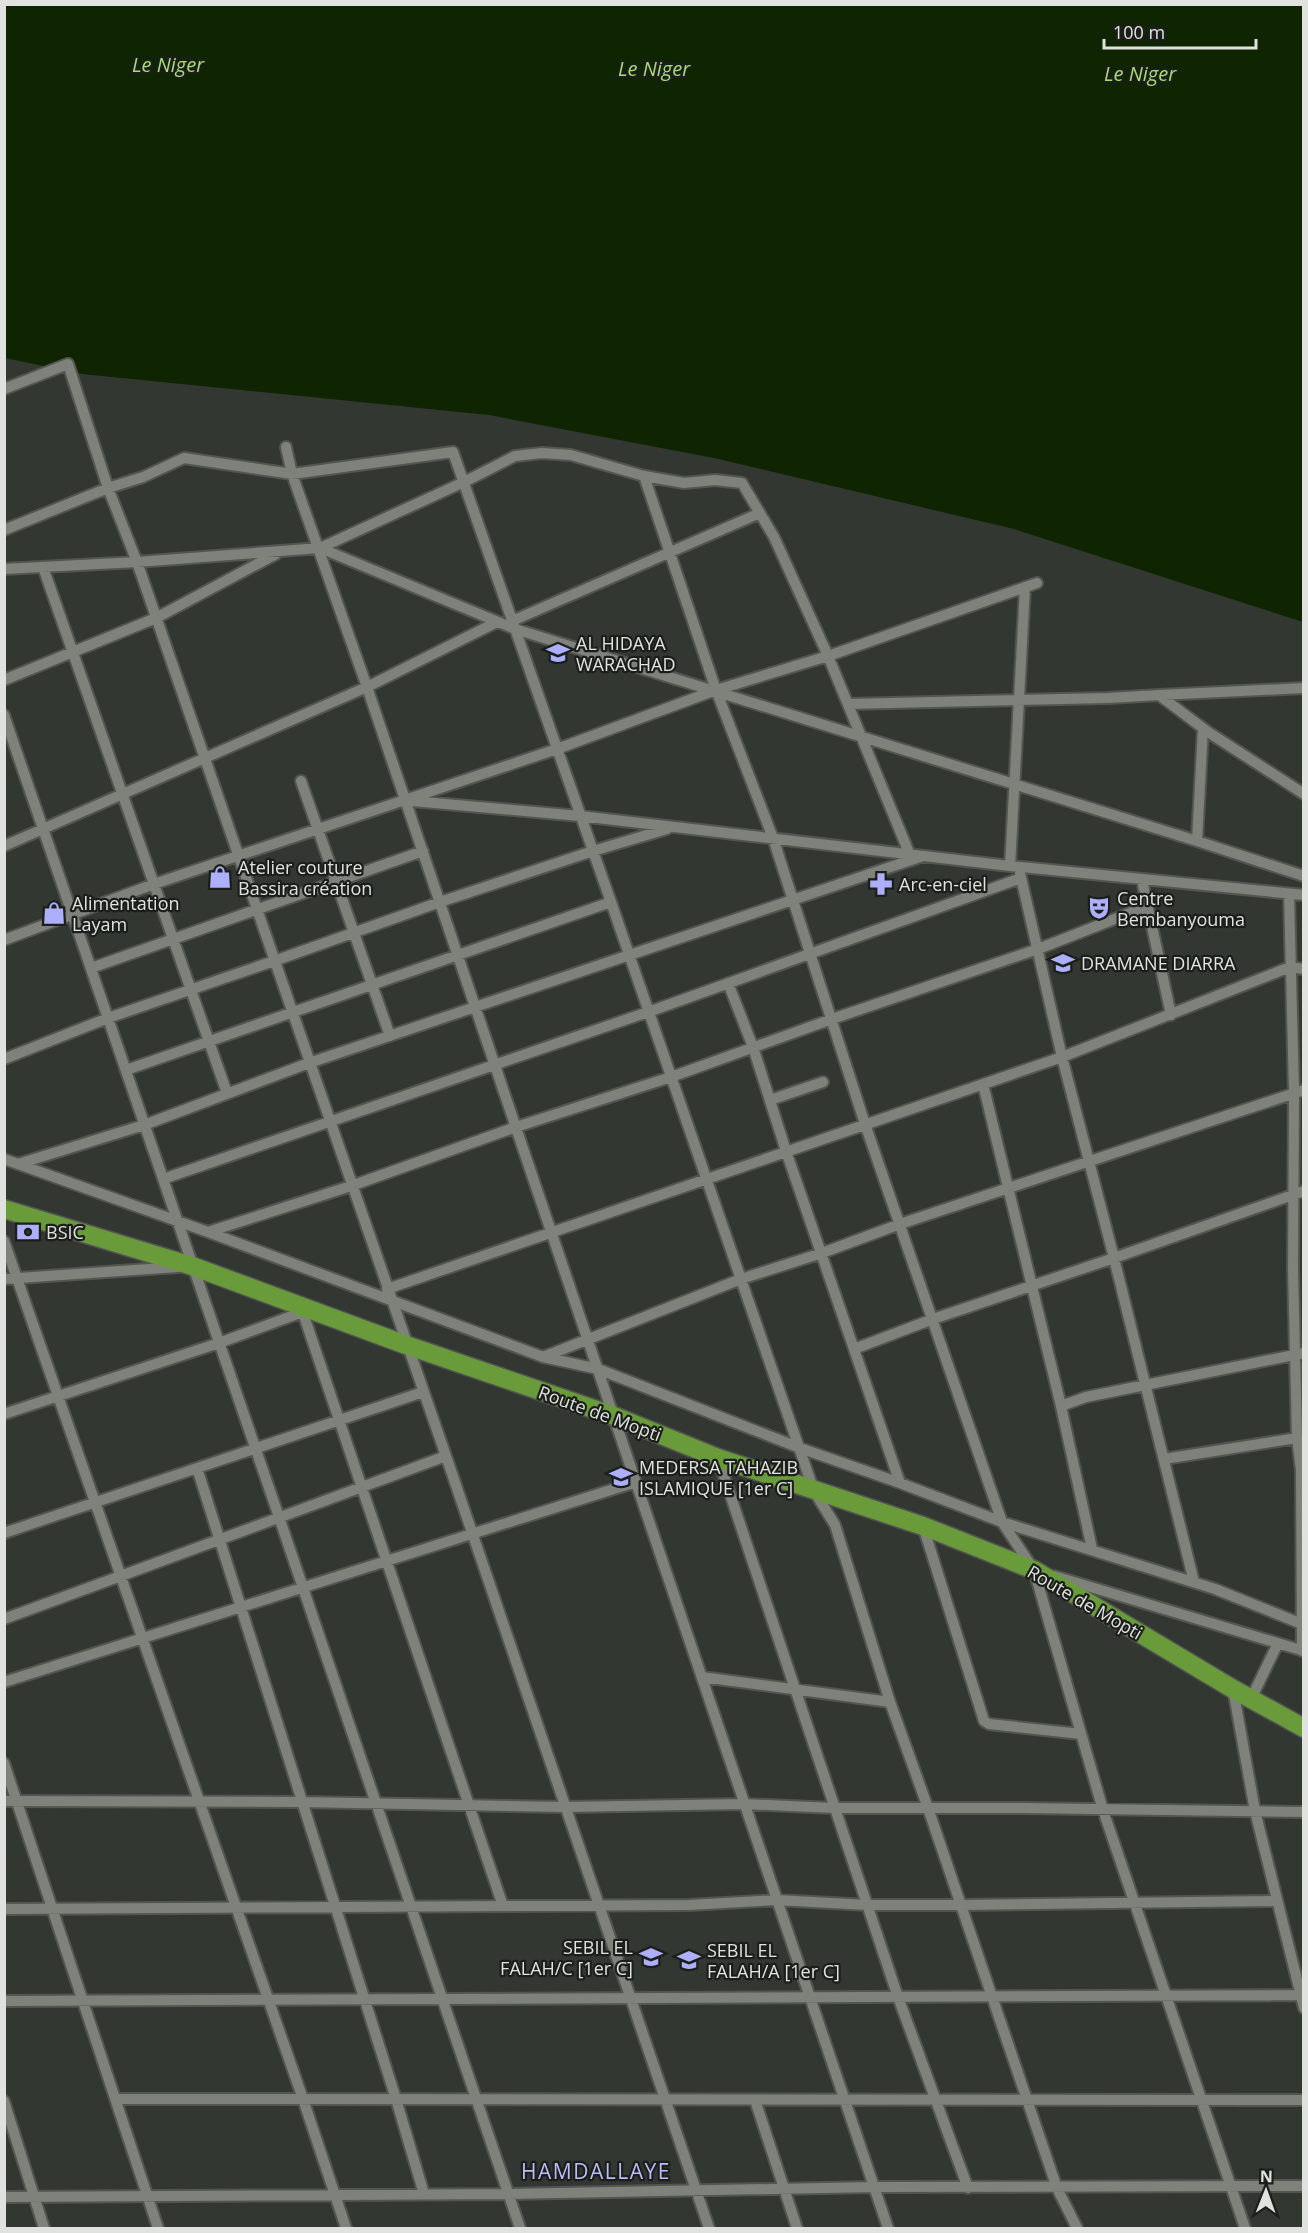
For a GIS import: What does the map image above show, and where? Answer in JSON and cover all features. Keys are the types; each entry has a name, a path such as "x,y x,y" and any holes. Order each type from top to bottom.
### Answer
{"highway":[{"name":"Route de Mopti","path":"4,1209 192,1266 306,1311 614,1416 718,1458 923,1526 1034,1570 1233,1689 1304,1728"}],"street":[{"path":"4,389 69,364 108,488 137,562 388,1294 446,1456 709,2229"},
{"path":"286,447 292,474 320,549 423,851 888,2229"},
{"path":"4,531 108,488 143,477 184,458 292,474 453,452 814,1491 835,1525 890,1702 1057,2188 1077,2229"},
{"path":"4,568 137,562 320,549 515,456 542,453 571,455 644,476 684,483 715,480 742,483 774,537 828,656 910,855"},
{"path":"644,476 716,690 773,838 865,1124 1002,1522 1034,1570 1103,1810 1245,2229"},
{"path":"514,625 759,513"},
{"path":"320,549 497,622 514,625 1304,876"},
{"path":"4,680 156,618 278,553"},
{"path":"43,567 227,1093"},
{"path":"4,940 154,884 557,749 716,690 828,656 1037,583"},
{"path":"1025,587 1020,699 1013,783 1017,870 1194,1582"},
{"path":"4,846 367,687 497,622"},
{"path":"848,704 1108,698 1304,688"},
{"path":"1159,695 1203,728 1304,794"},
{"path":"4,715 520,2229"},
{"path":"1197,841 1203,728"},
{"path":"301,781 390,1036"},
{"path":"405,800 580,816 773,838 1017,870 1304,895"},
{"path":"4,1059 108,1018 274,962 440,902 593,850 673,827"},
{"path":"91,968 423,851"},
{"path":"18,1164 144,1125 309,1063 923,856"},
{"path":"163,1179 648,1012 811,952 1017,870"},
{"path":"1142,880 1171,1015"},
{"path":"1034,1570 1303,1651 1302,1470 1298,1438 1301,1422 1298,1267 1299,1091 1290,968 1288,894"},
{"path":"126,1070 611,902"},
{"path":"208,1232 671,1077 1038,949 1148,906"},
{"path":"388,1294 551,1231 1062,1057 1290,968 1304,969"},
{"path":"728,983 753,1047 786,1151 900,1483"},
{"path":"770,1100 823,1082"},
{"path":"983,1084 1092,1549"},
{"path":"543,1357 741,1279 1299,1091"},
{"path":"4,1159 388,1294 543,1357 598,1369 800,1448 1002,1522 1194,1582 1302,1624"},
{"path":"854,1348 1299,1193"},
{"path":"4,1241 122,1576 346,2229"},
{"path":"4,1279 192,1266"},
{"path":"4,1414 219,1343 306,1311 339,1420 503,1906"},
{"path":"1060,1406 1086,1397 1300,1354"},
{"path":"4,1533 423,1392"},
{"path":"1164,1459 1298,1438"},
{"path":"4,1619 446,1456"},
{"path":"718,1458 898,1997 968,2188"},
{"path":"197,1468 424,2194"},
{"path":"4,1682 636,1482"},
{"path":"923,1526 984,1721 989,1725 1082,1734"},
{"path":"1251,1699 1278,1643"},
{"path":"702,1677 890,1702"},
{"path":"1233,1689 1255,1811 1304,2008"},
{"path":"4,1763 158,2229"},
{"path":"4,1801 302,1802 565,1807 744,1804 834,1808 1304,1812"},
{"path":"4,1909 689,1905 777,1900 867,1905 1277,1901"},
{"path":"4,2001 1302,1995"},
{"path":"116,2099 1304,2100"},
{"path":"754,2100 797,2229"},
{"path":"4,2101 44,2229"},
{"path":"4,2197 507,2194 874,2187 1304,2187"}],"water":[{"name":"Le Niger","path":"5,5 1303,5 1303,622 1014,529 714,458 489,415 82,374 5,358"}],"place":[{"name":"AL HIDAYA WARACHAD","path":"558,653"},
{"name":"Atelier couture Bassira création","path":"220,877"},
{"name":"Arc-en-ciel","path":"881,884"},
{"name":"Centre Bembanyouma","path":"1099,908"},
{"name":"Alimentation Layam","path":"54,913"},
{"name":"DRAMANE DIARRA","path":"1063,963"},
{"name":"BSIC","path":"28,1232"},
{"name":"MEDERSA TAHAZIB ISLAMIQUE [1er C]","path":"621,1477"},
{"name":"SEBIL EL FALAH/C [1er C]","path":"651,1957"},
{"name":"SEBIL EL FALAH/A [1er C]","path":"689,1960"}],"district":[{"name":"HAMDALLAYE","path":"596,2171"}]}
